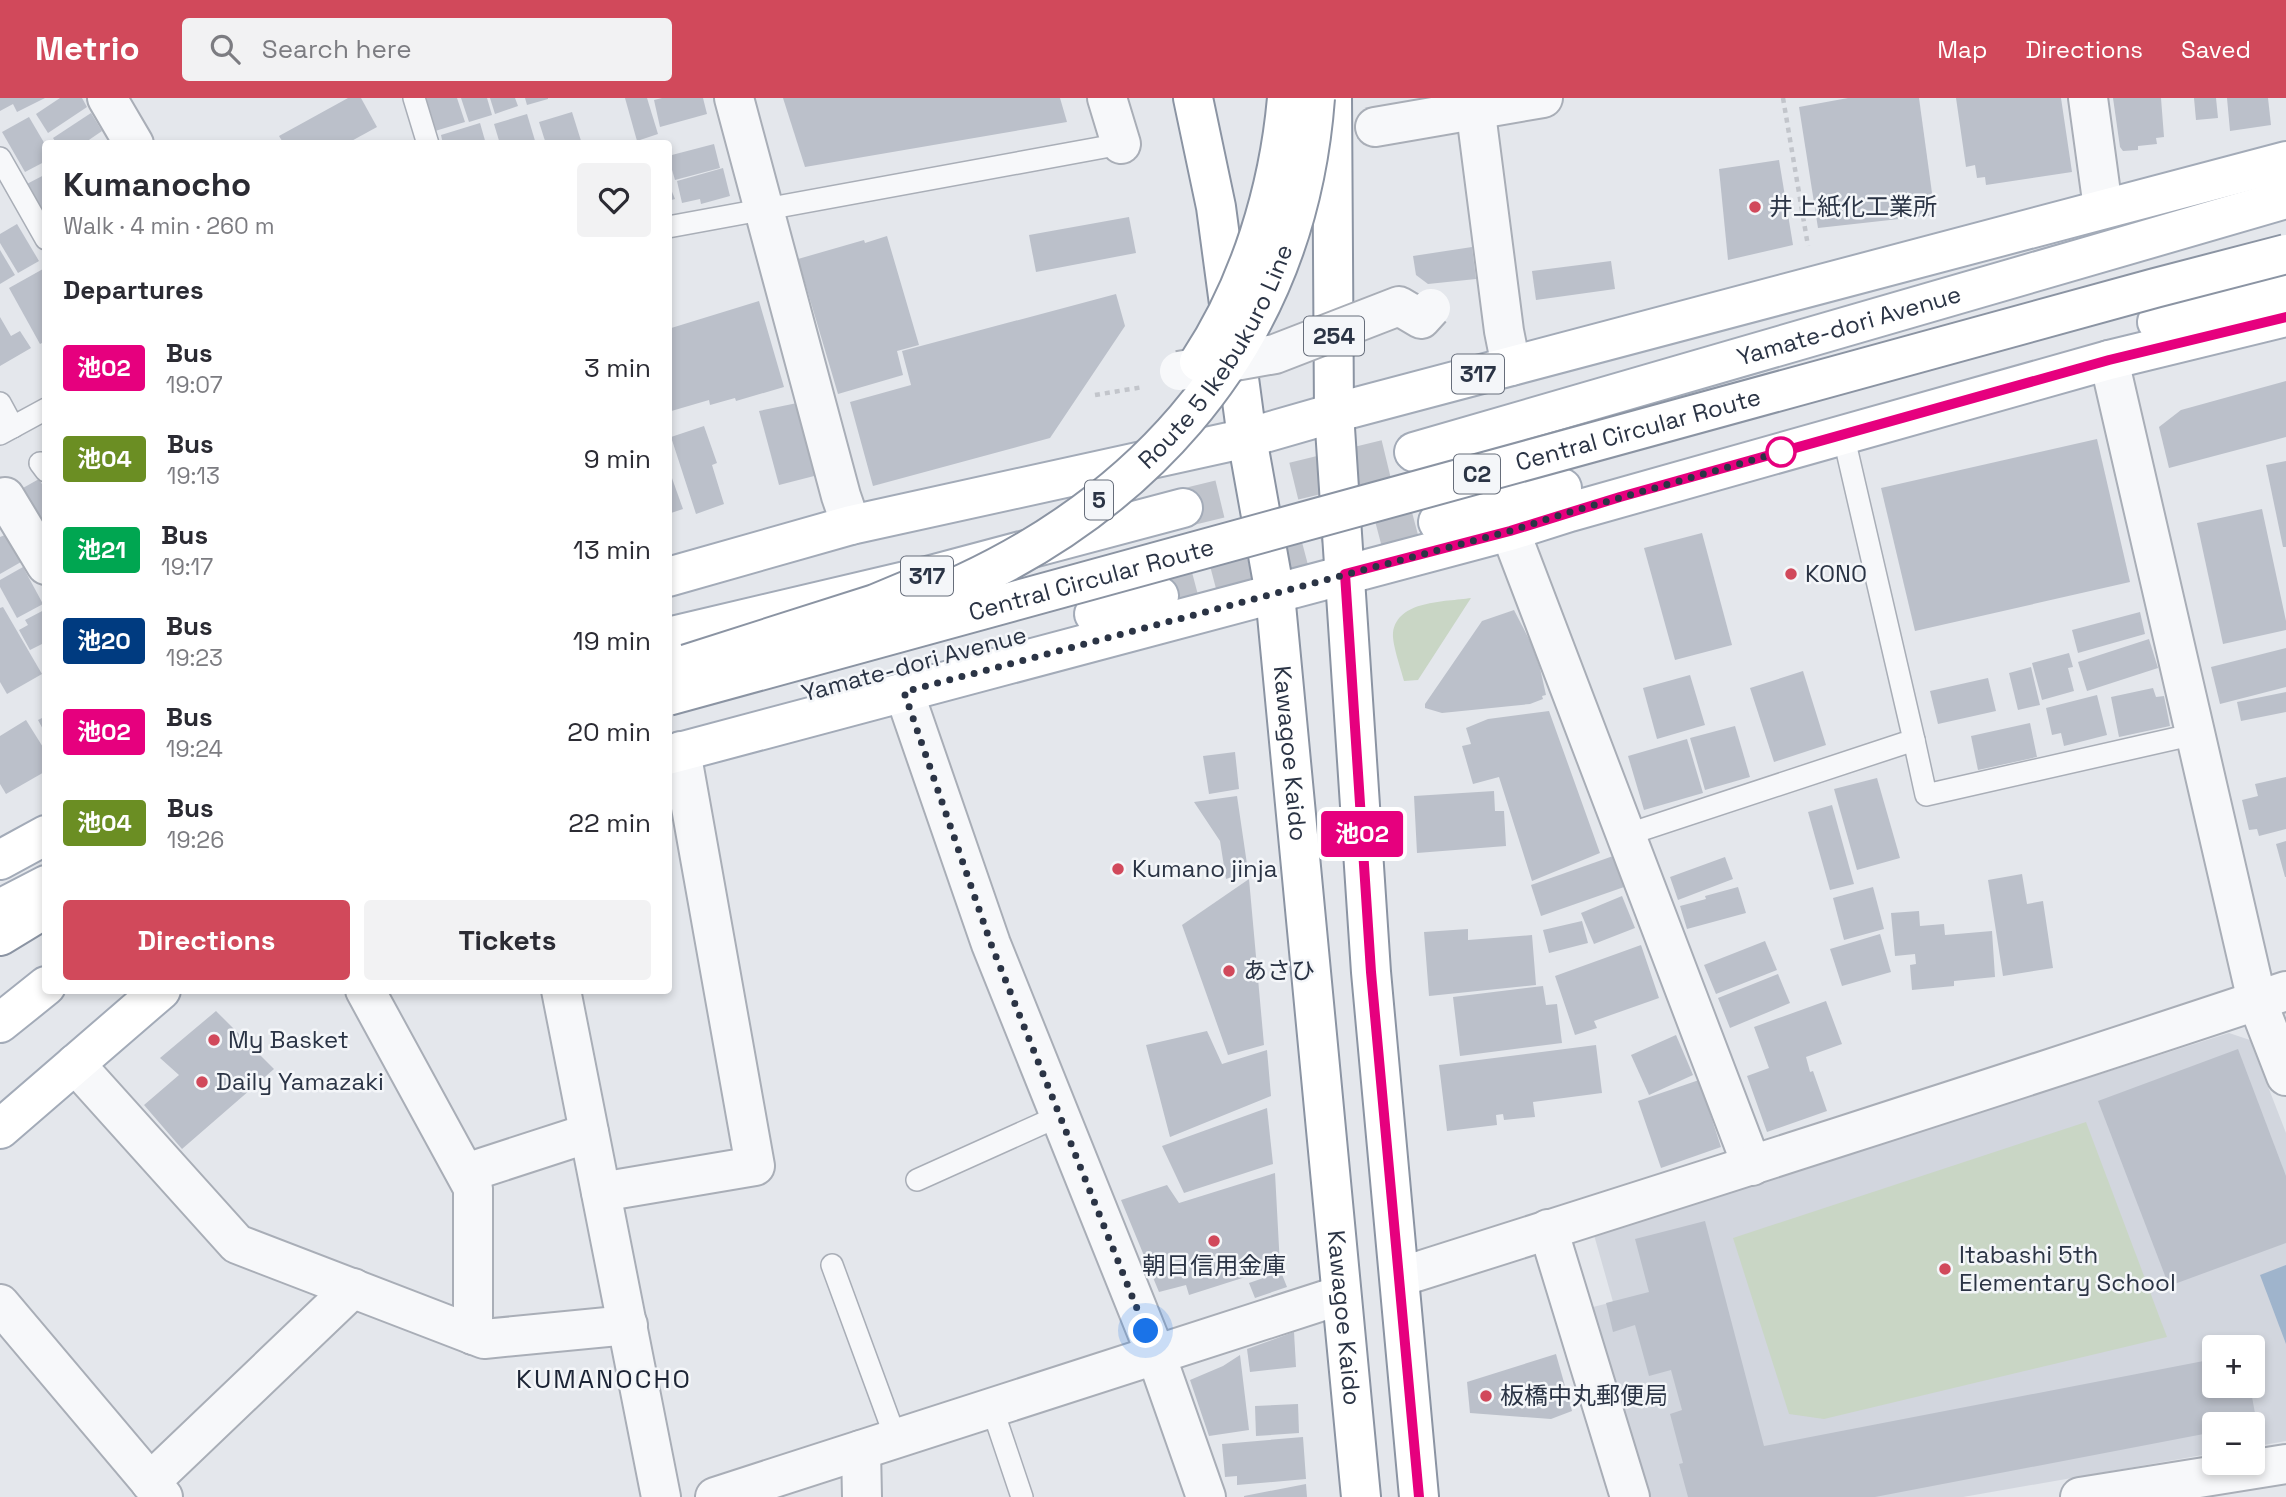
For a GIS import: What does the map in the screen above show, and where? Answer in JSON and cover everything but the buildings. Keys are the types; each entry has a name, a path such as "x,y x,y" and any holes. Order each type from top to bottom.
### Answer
{"main road":[{"name":"Kawagoe Kaido","path":"1193,98 1216,206 1247,438 1275,594 1361,1497"},
{"path":"1216,206 1219,98"},
{"name":"Route 5 Ikebukuro Line","path":"672,669 875,604 958,568 1017,538 1079,496 1115,464 1155,422 1184,385 1223,320 1242,279 1264,218 1281,150 1287,98"},
{"name":"Route 5 Ikebukuro Line","path":"672,682 880,617 935,597 982,575 1023,554 1075,519 1161,447 1203,400 1224,370 1247,334 1267,293 1280,260 1300,190 1313,125 1315,98"},
{"name":"254","path":"1332,98 1334,412 1371,972 1419,1497"},
{"name":"317","path":"672,576 850,525 1247,438 1334,412 2286,161"},
{"name":"Yamate-dori Avenue","path":"1414,452 2286,199"},
{"name":"Central Circular Route","path":"672,695 2286,254"},
{"name":"Central Circular Route","path":"672,707 951,634 2286,267"},
{"path":"1435,523 2286,286"},
{"path":"673,746 904,692 1275,594 1510,531 2109,360 2286,317"},
{"name":"317","path":"672,636 927,576 1183,508"},
{"name":"Yamate-dori Avenue","path":"673,746 1159,596"},
{"path":"0,860 42,837"},
{"path":"0,909 42,887"},
{"path":"0,936 42,910"},
{"path":"0,953 42,928"},
{"path":"21,1006 44,994"},
{"path":"0,1129 155,994"}],"street":[{"path":"107,98 132,140"},
{"path":"734,98 850,525"},
{"path":"1107,98 1121,144"},
{"path":"1375,127 1475,104 1542,98"},
{"path":"2088,98 2103,208"},
{"path":"1475,104 1504,331 1511,366"},
{"path":"1179,371 1275,354 1399,306 1421,319 1431,308"},
{"path":"2109,360 2195,734 2271,996 2286,1076"},
{"path":"0,499 5,497 42,558"},
{"path":"1510,531 1752,1166"},
{"path":"904,692 991,944 1156,1355 1206,1497"},
{"path":"601,1192 755,1166 673,746"},
{"path":"367,994 473,1188 473,1335"},
{"path":"562,994 661,1497"},
{"path":"1400,1277 1752,1166 2271,996"},
{"path":"75,1064 237,1244 484,1339 628,1325"},
{"path":"466,1174 589,1133"},
{"path":"1548,1229 1630,1497"},
{"path":"0,1304 156,1489 353,1288"},
{"path":"715,1497 1341,1295"},
{"path":"862,1497 878,1445"},
{"path":"2080,1497 2180,1489 2286,1464"}],"lane":[{"path":"414,98 427,140"},
{"path":"672,226 1121,144"},
{"path":"0,159 42,232"},
{"path":"0,404 7,430 42,411"},
{"path":"1843,434 1926,795 2195,734"},
{"path":"1626,835 1914,740"},
{"path":"917,1180 1059,1116"},
{"path":"832,1265 878,1445"},
{"path":"992,1408 1022,1497"}],"path":[{"path":"1783,98 1809,254"}],"shaded area":[{"name":"Itabashi 5th Elementary School","path":"2229,1033 2250,1040 2286,1133 2286,1441 2265,1445 2265,1412 2202,1412 2202,1455 1963,1497 1644,1497 1589,1308 1613,1302 1594,1235"}],"green space":[{"path":"1471,598 1418,680 1404,681 1393,638 1396,622 1413,608"},
{"path":"2086,1122 2167,1337 1824,1419 1789,1414 1733,1238"}],"water":[{"path":"2286,1265 2286,1344 2260,1275"}],"tunnel":[{"path":"1183,508 1414,452"},
{"path":"1159,596 1435,523"}],"bus line":[{"name":"池02","path":"1419,1497 1371,972 1345,574 1510,531 1620,497 2109,360 2286,317"}],"place":[{"name":"井上紙化工業所","path":"1755,207"},
{"name":"KONO","path":"1791,574"},
{"name":"Kumano jinja","path":"1118,869"},
{"name":"あさひ","path":"1229,971"},
{"name":"My Basket","path":"214,1040"},
{"name":"Daily Yamazaki","path":"202,1082"},
{"name":"朝日信用金庫","path":"1214,1241"},
{"name":"Itabashi 5th Elementary School","path":"1945,1269"},
{"name":"板橋中丸郵便局","path":"1486,1396"}],"district":[{"name":"KUMANOCHO","path":"604,1379"}],"route":[{"path":"1146,1331 991,944 904,692 1510,531 1781,452"}]}
